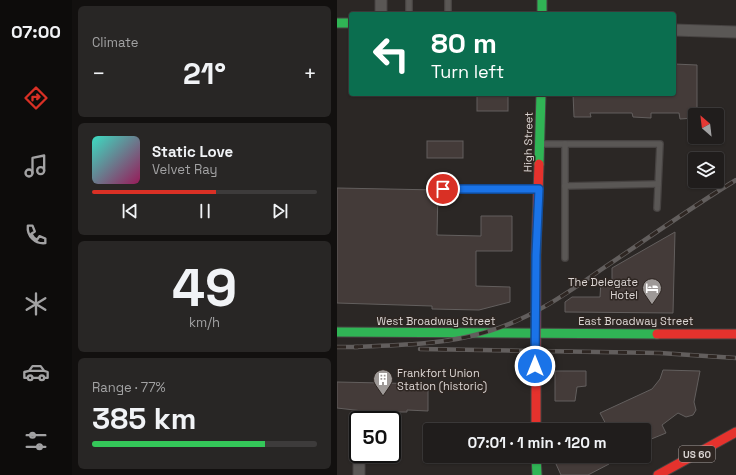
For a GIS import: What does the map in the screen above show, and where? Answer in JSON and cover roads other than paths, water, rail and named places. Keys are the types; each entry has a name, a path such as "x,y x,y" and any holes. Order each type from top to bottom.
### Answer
{"main road":[{"path":"542,0 542,12"},
{"path":"337,23 349,23"},
{"name":"High Street","path":"536,423 536,255 541,96"},
{"name":"West Broadway Street","path":"337,332 536,333"},
{"name":"East Broadway Street","path":"536,333 736,334"},
{"name":"US 60","path":"658,475 736,432"},
{"path":"536,463 537,475"}],"street":[{"path":"381,0 381,12"},
{"path":"676,30 736,32"},
{"path":"359,463 359,475"}],"lane":[{"path":"409,0 409,12"},
{"path":"448,0 448,12"},
{"path":"540,144 660,144 657,208"},
{"path":"565,144 565,258"},
{"path":"565,186 658,184"},
{"path":"443,189 539,189"}],"railway":[{"path":"354,347 420,344 453,340 486,332 517,321 575,288 736,180"},
{"path":"337,347 358,347"},
{"path":"420,349 660,353 736,358"}],"place":[{"name":"The Delegate Hotel","path":"652,305"},
{"name":"Frankfort Union Station (historic)","path":"383,396"}]}
